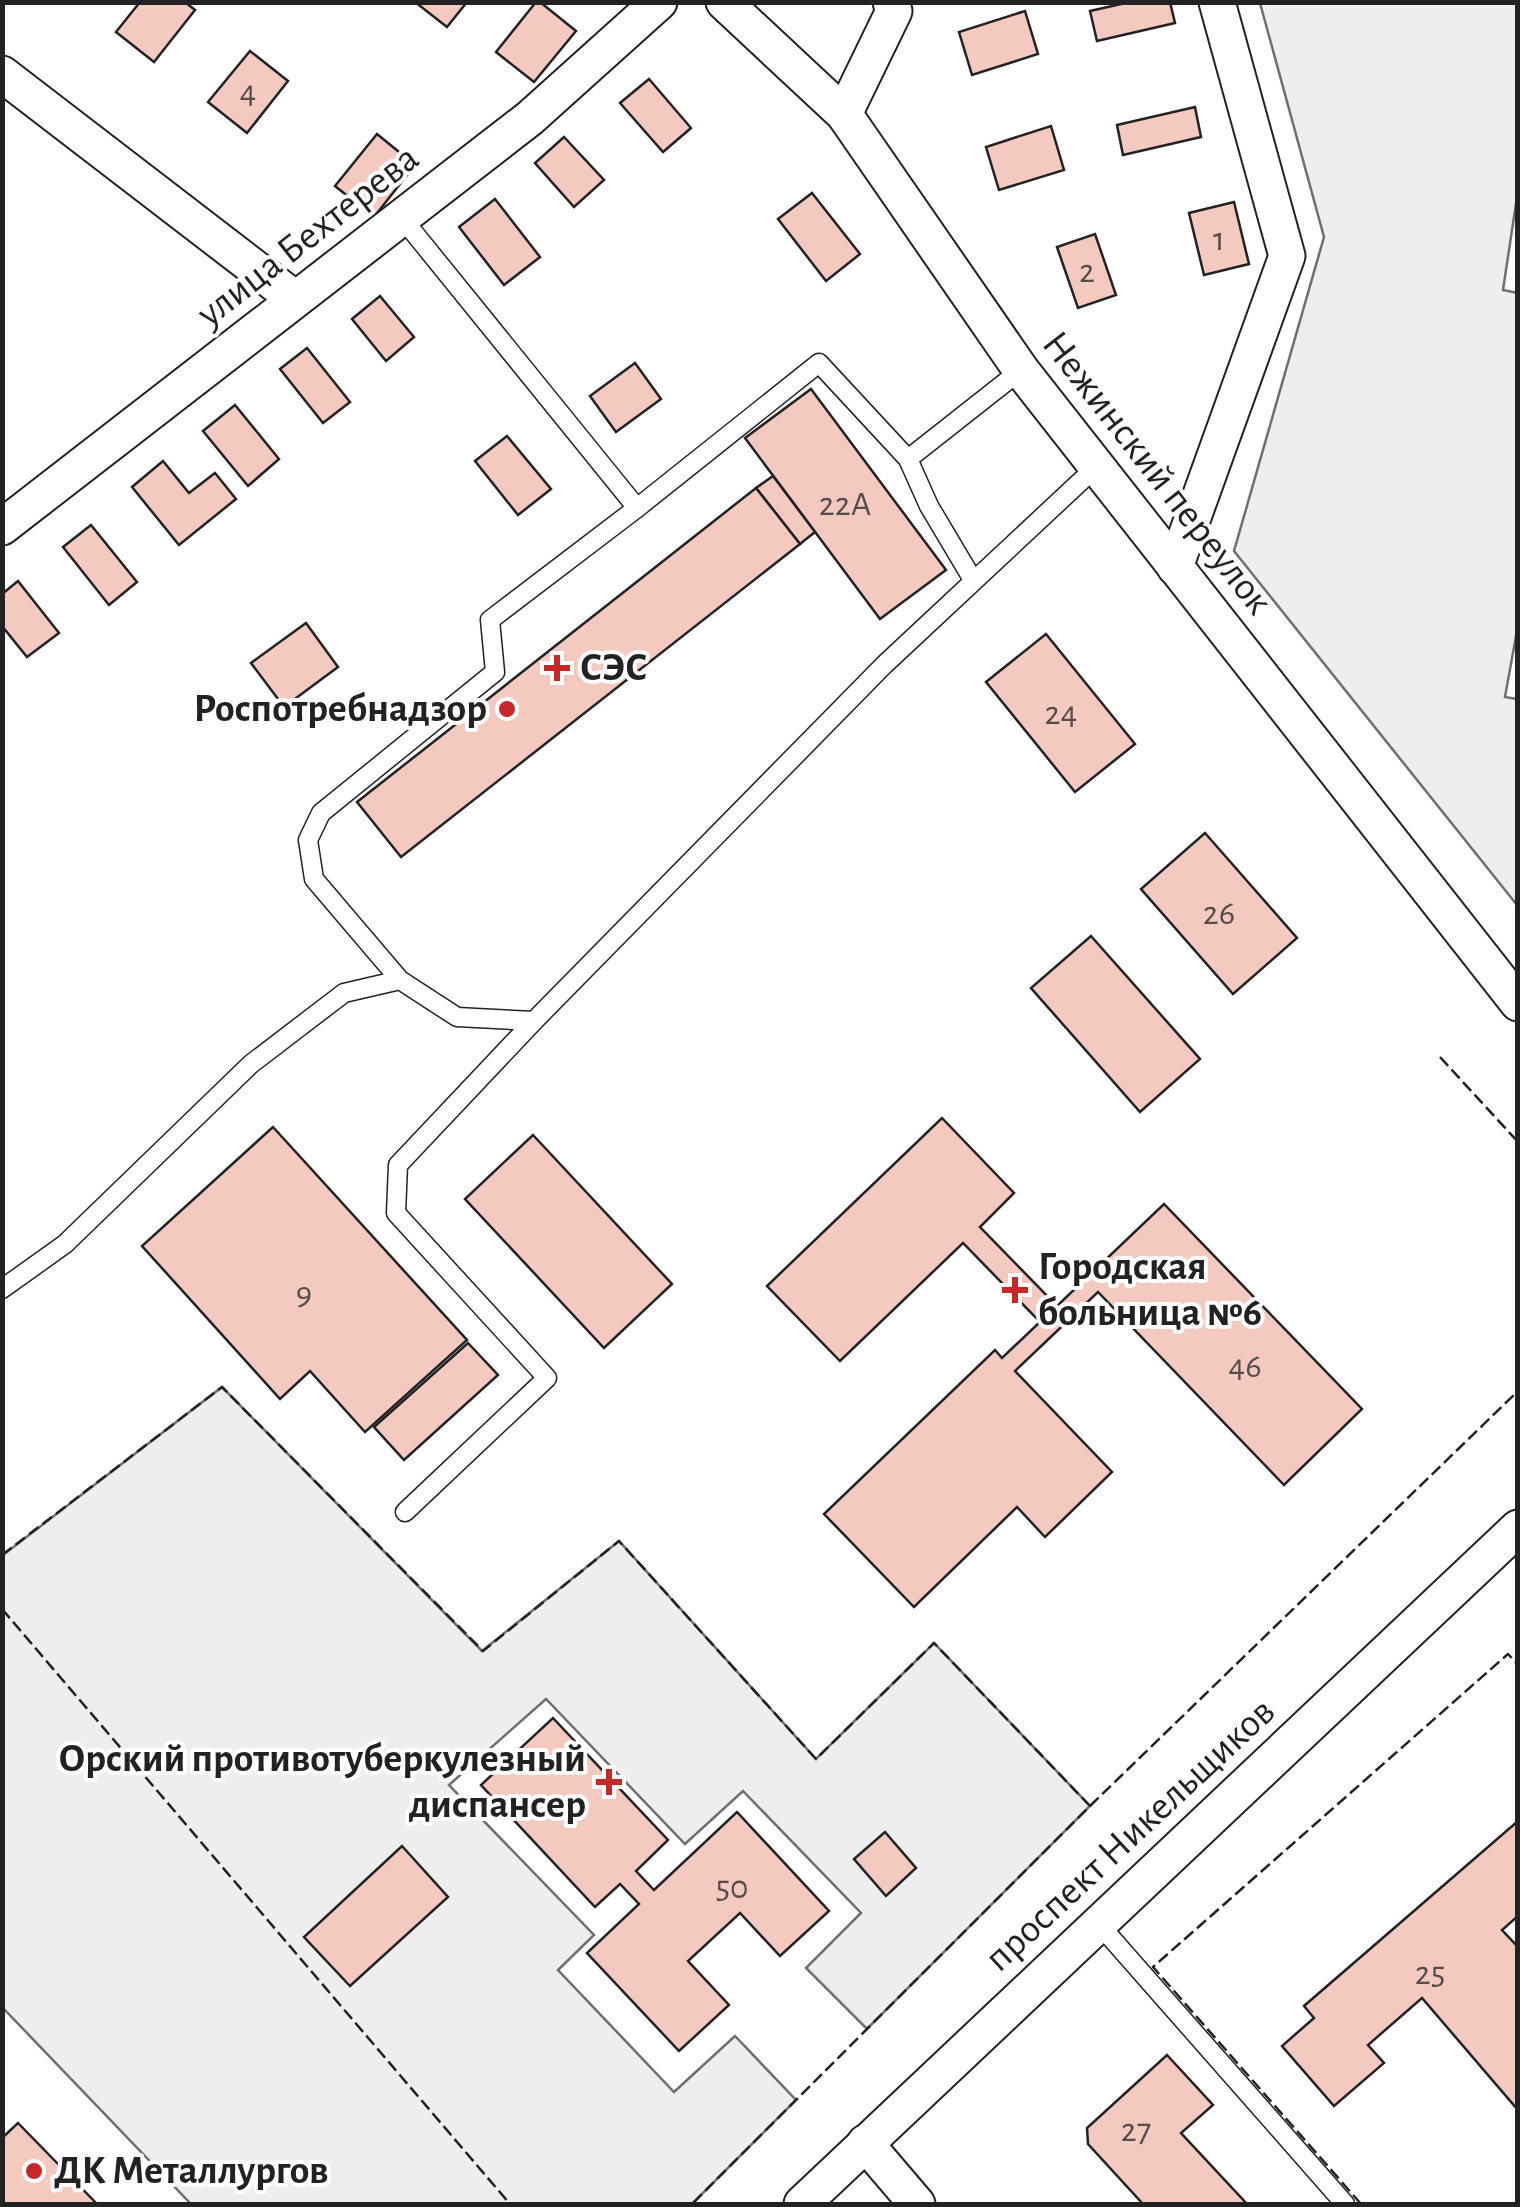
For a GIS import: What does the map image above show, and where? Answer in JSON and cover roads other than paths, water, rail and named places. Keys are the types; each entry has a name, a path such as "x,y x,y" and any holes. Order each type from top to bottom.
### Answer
{"street":[{"name":"улица Бехтерева","path":"2,528 530,118 659,2"},
{"name":"Нежинский переулок","path":"724,2 844,114 1021,370 1518,1004"},
{"path":"844,114 894,11 891,2"},
{"path":"1175,567 1287,256 1218,2"},
{"path":"2,74 295,299"},
{"name":"проспект Никельщиков","path":"802,2204 1518,1528"},
{"path":"864,2143 917,2204"}],"lane":[{"path":"402,218 637,508"},
{"path":"534,1021 457,1017 400,980 314,878 308,840 320,814 494,672 490,620 820,362 908,459 929,506 974,580"},
{"path":"908,459 1021,370"},
{"path":"405,1512 547,1378 396,1213 398,1165 884,665 1096,467"},
{"path":"2,1288 65,1244 251,1064 344,994 400,980"},
{"path":"1098,1923 1345,2204"}],"place":[{"name":"СЭС","path":"557,668"},
{"name":"Роспотребнадзор","path":"507,709"},
{"name":"Городская больница №6","path":"1015,1290"},
{"name":"Орский противотуберкулезный диспансер","path":"609,1782"},
{"name":"ДК Металлургов","path":"34,2171"}]}
